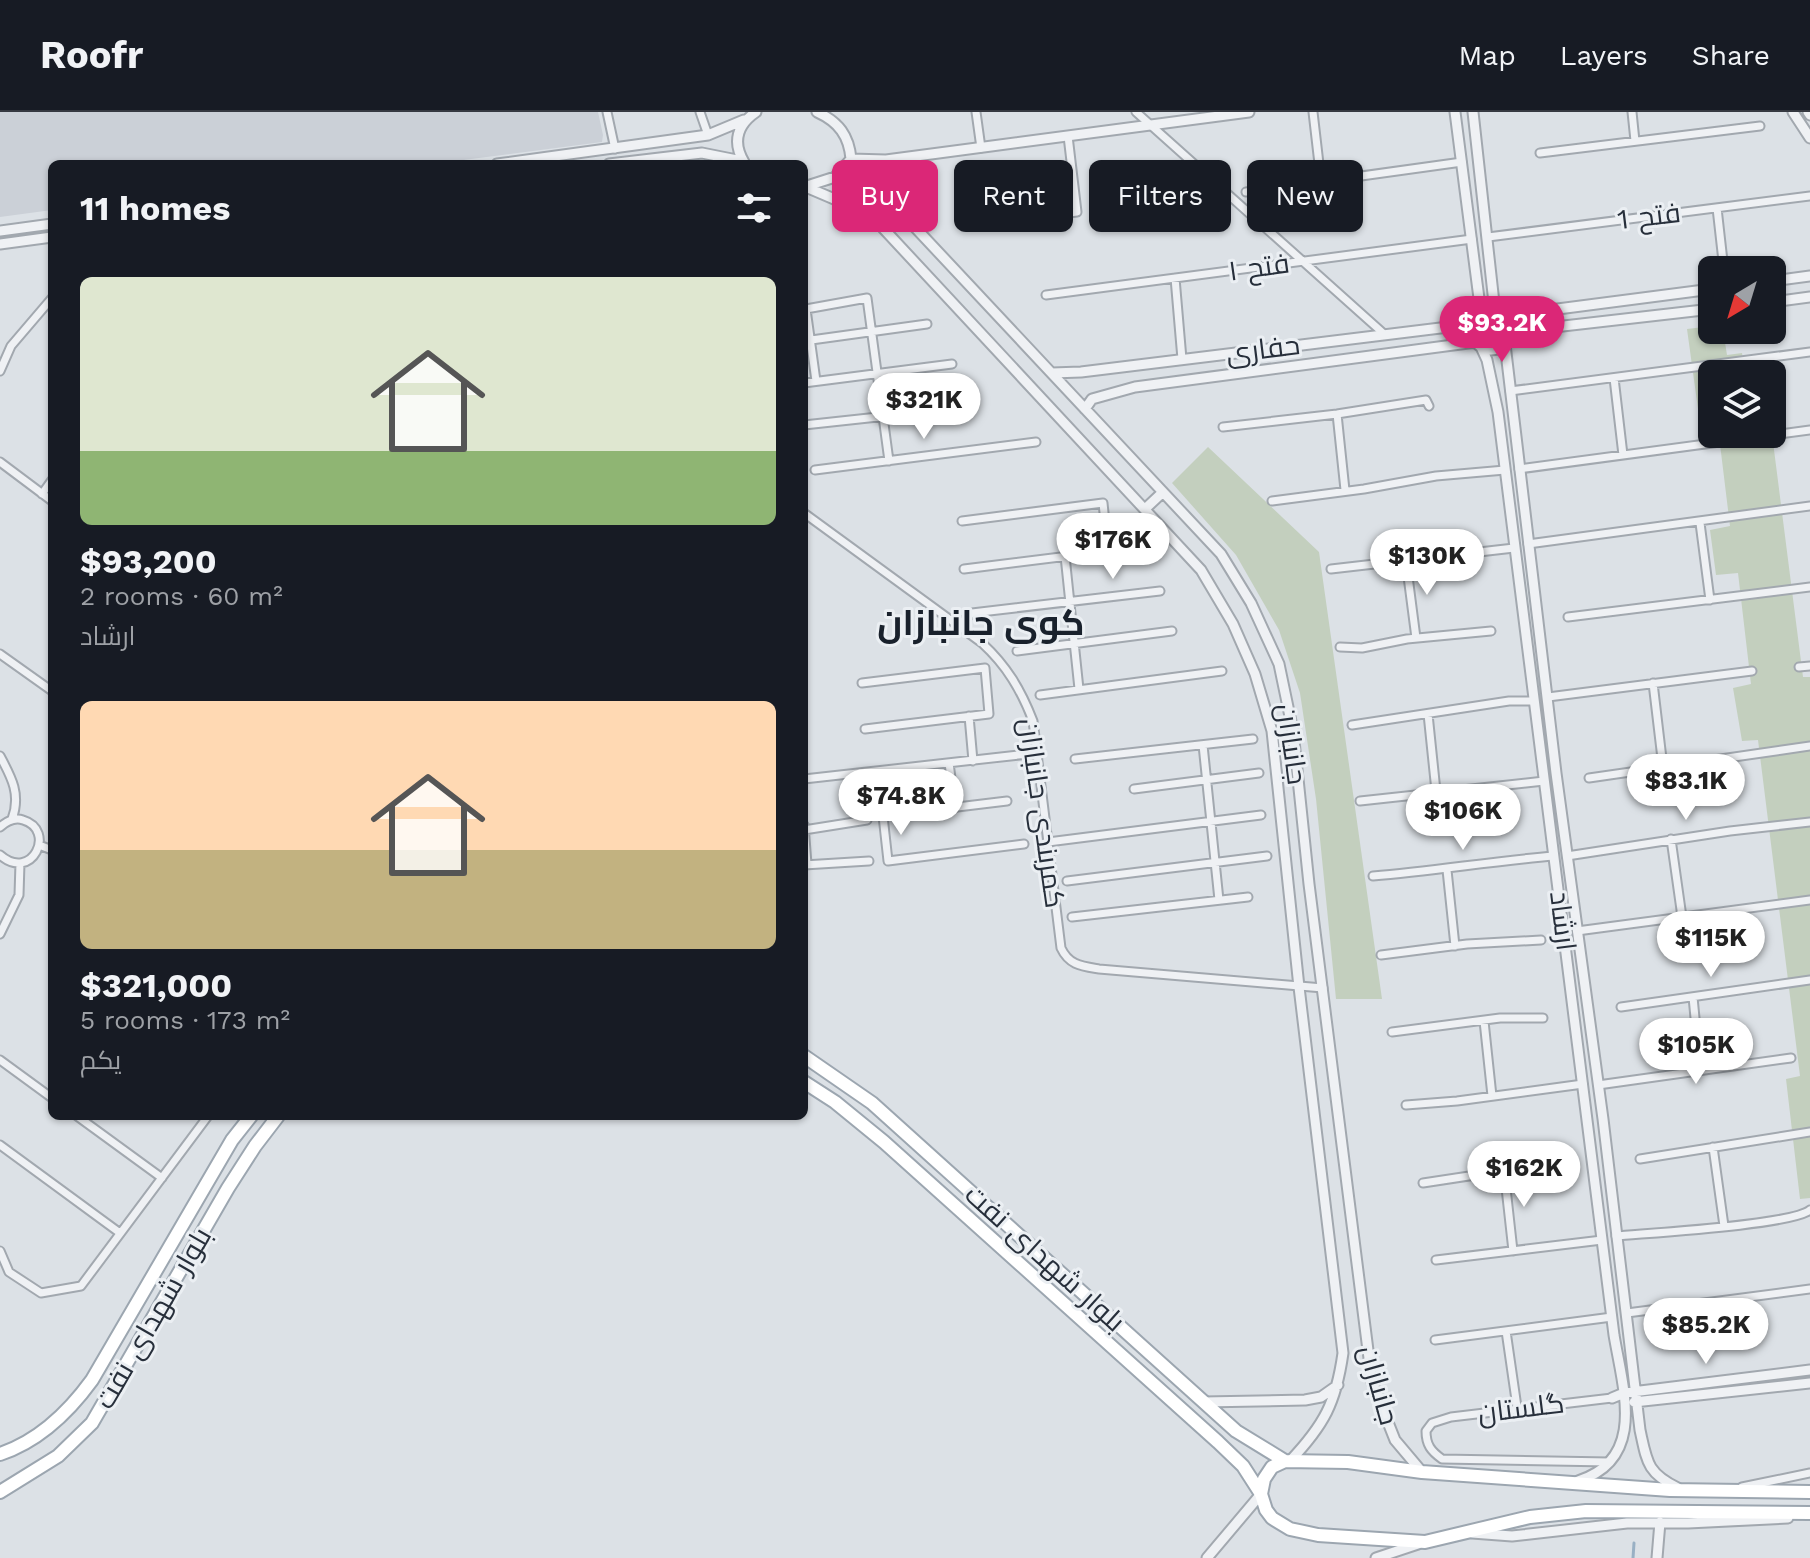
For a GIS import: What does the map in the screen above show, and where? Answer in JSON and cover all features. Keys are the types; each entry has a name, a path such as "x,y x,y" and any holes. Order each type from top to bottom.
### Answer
{"main road":[{"name":"بلوار شهدای نفت","path":"808,1059 872,1103 1236,1431 1287,1461"},
{"name":"بلوار شهدای نفت","path":"808,1085 884,1142 1218,1442 1243,1466 1272,1518 1290,1529 1318,1535 1425,1542 1530,1517 1586,1511 1810,1514"},
{"name":"بلوار شهدای نفت","path":"0,1454 36,1437 78,1400 232,1140 248,1120"},
{"name":"بلوار شهدای نفت","path":"0,1492 58,1456 77,1441 92,1423 228,1188 275,1120"},
{"path":"1261,1494 1264,1479 1272,1467 1287,1461 1348,1462 1422,1472 1682,1490 1810,1492"}],"street":[{"path":"607,112 615,149"},
{"path":"700,112 708,135"},
{"path":"528,160 708,135 756,112"},
{"name":"جانبازان","path":"817,112 840,127 850,142 851,159 1221,554 1251,603 1279,664 1294,736 1372,1382 1395,1440 1422,1472"},
{"path":"976,112 981,148"},
{"path":"1136,112 1383,333"},
{"path":"808,186 835,177 851,159 886,160 1249,112"},
{"path":"1313,112 1319,160"},
{"path":"1455,112 1481,314 1473,324 1473,336 1478,344 1493,350 1505,344 1511,332 1500,314 1473,112"},
{"path":"1632,112 1635,141"},
{"path":"1793,112 1810,138"},
{"path":"743,160 737,148 737,134 744,120"},
{"path":"1540,153 1760,126"},
{"path":"1068,136 1071,160"},
{"path":"643,160 702,153 735,160"},
{"path":"1363,175 1462,162"},
{"path":"1073,178 1077,212 1073,213"},
{"name":"جانبازان","path":"808,188 860,210 882,227 1146,508 1201,570 1233,624 1255,674 1272,731 1343,1353 1338,1385 1324,1418 1287,1461"},
{"name":"فتح 1","path":"1488,237 1810,196"},
{"path":"1717,208 1722,256"},
{"path":"0,231 48,225"},
{"path":"0,244 48,238"},
{"name":"فتح ۱","path":"1046,295 1472,239"},
{"path":"1786,279 1810,276"},
{"path":"1175,278 1182,359"},
{"path":"1481,314 1698,291"},
{"path":"1786,300 1810,297"},
{"path":"808,308 867,298 889,461"},
{"path":"0,371 11,346 48,303"},
{"path":"1511,332 1698,311"},
{"path":"816,381 808,340 927,324"},
{"name":"حفاری","path":"1052,373 1473,324"},
{"name":"حفاری","path":"1085,409 1092,399 1135,387 1478,344"},
{"name":"ارشاد","path":"1478,344 1487,360 1498,412 1602,1240 1625,1398 1627,1422 1612,1462"},
{"name":"ارشاد","path":"1505,344 1636,1397 1647,1464 1660,1479 1682,1490"},
{"path":"1510,391 1810,352"},
{"path":"808,382 952,364"},
{"path":"1614,378 1623,455"},
{"path":"1223,427 1426,400 1429,406"},
{"path":"808,425 961,408"},
{"path":"1337,414 1345,490"},
{"path":"1786,433 1810,430"},
{"path":"815,470 1036,442"},
{"path":"1272,501 1436,476 1519,469 1698,445"},
{"path":"0,462 48,498"},
{"path":"42,494 48,486"},
{"path":"1146,508 1163,492"},
{"path":"962,521 1103,503 1108,551"},
{"path":"1528,544 1810,506"},
{"name":"کمربندی جانبازان","path":"808,516 958,626 1004,664 1023,694 1033,721 1061,948 1065,956 1076,966 1323,988"},
{"path":"1700,523 1710,600"},
{"path":"964,569 1141,547"},
{"path":"1331,569 1514,548"},
{"path":"1065,556 1079,689"},
{"path":"1406,561 1416,638"},
{"path":"1568,617 1810,587"},
{"path":"958,626 972,613 1160,591"},
{"path":"1017,651 1172,631"},
{"path":"1340,647 1362,648 1416,638 1491,631"},
{"path":"0,654 48,686"},
{"path":"1799,667 1810,666"},
{"path":"862,683 985,668 989,714 865,729"},
{"path":"1040,695 1222,671"},
{"path":"1548,697 1752,671"},
{"path":"1653,683 1663,767"},
{"path":"1352,725 1509,701 1534,701"},
{"path":"1428,714 1436,791"},
{"path":"969,716 973,761"},
{"path":"1075,759 1253,739"},
{"path":"1539,742 1553,740"},
{"path":"1203,745 1219,900"},
{"path":"1589,778 1810,746"},
{"path":"808,779 1037,753"},
{"path":"0,756 16,789 18,804 12,819 0,827"},
{"path":"949,763 955,808"},
{"path":"1134,789 1259,773"},
{"path":"1360,801 1544,781"},
{"path":"1007,801 883,816 888,861 1024,844"},
{"path":"1048,842 1261,815"},
{"path":"0,855 7,861 20,863 32,857 39,845 33,826 27,821 12,819"},
{"path":"808,828 867,820"},
{"path":"1567,856 1671,839 1810,822"},
{"path":"1671,839 1682,917"},
{"path":"39,845 48,848"},
{"path":"1067,881 1267,856"},
{"path":"1373,876 1554,856"},
{"path":"808,864 869,861"},
{"path":"0,934 19,895 20,863"},
{"path":"1447,870 1455,946"},
{"path":"1559,893 1571,892"},
{"path":"1072,917 1248,897"},
{"path":"1577,931 1810,900"},
{"path":"1381,955 1541,940"},
{"path":"1621,1007 1810,980"},
{"path":"1693,997 1700,1070"},
{"path":"1392,1032 1484,1021 1543,1018"},
{"path":"1484,1021 1492,1096"},
{"path":"1579,1046 1592,1044"},
{"path":"1598,1085 1791,1058"},
{"path":"0,1060 48,1095"},
{"path":"1406,1105 1583,1084"},
{"path":"82,1120 162,1178"},
{"path":"0,1251 9,1272 41,1293 81,1286 205,1120"},
{"path":"1640,1159 1810,1132"},
{"path":"0,1145 120,1233"},
{"path":"1713,1147 1724,1226"},
{"path":"1423,1183 1561,1162 1564,1170"},
{"path":"1504,1170 1513,1251"},
{"path":"1598,1202 1612,1201"},
{"path":"1616,1236 1724,1226 1805,1214 1810,1210"},
{"path":"1436,1260 1602,1240"},
{"path":"1627,1313 1810,1289"},
{"path":"1435,1340 1612,1317"},
{"path":"1506,1331 1517,1407"},
{"name":"گلستان","path":"1636,1397 1810,1370"},
{"name":"گلستان","path":"1612,1462 1442,1459 1431,1451 1426,1441 1426,1431 1432,1423 1451,1417 1517,1407 1810,1383"},
{"path":"1203,1402 1305,1400 1321,1397 1338,1385"},
{"path":"1577,1481 1598,1475 1612,1462"},
{"path":"1723,1491 1810,1473"},
{"path":"1207,1558 1261,1494"},
{"path":"1464,1533 1512,1536 1582,1526 1742,1521 1810,1514"},
{"path":"1657,1558 1660,1522"},
{"path":"1376,1558 1425,1542"}],"shaded area":[{"path":"0,112 598,112 603,135 602,142 463,160 48,160 48,211 0,217"}],"green space":[{"path":"1698,328 1698,344 1725,344 1727,355 1742,353 1743,360 1698,360 1698,409 1687,329"},
{"path":"1208,447 1319,552 1382,999 1336,999 1316,799 1300,693 1279,630 1236,555 1172,483"},
{"path":"1720,448 1774,448 1803,677 1810,677 1810,1198 1800,1199 1786,1079 1800,1076 1758,740 1742,741 1733,688 1751,684 1738,573 1716,575 1710,530 1730,526"}],"waterway":[{"path":"1633,1558 1634,1543"}],"district":[{"name":"کوی جانبازان","path":"981,623"}]}
